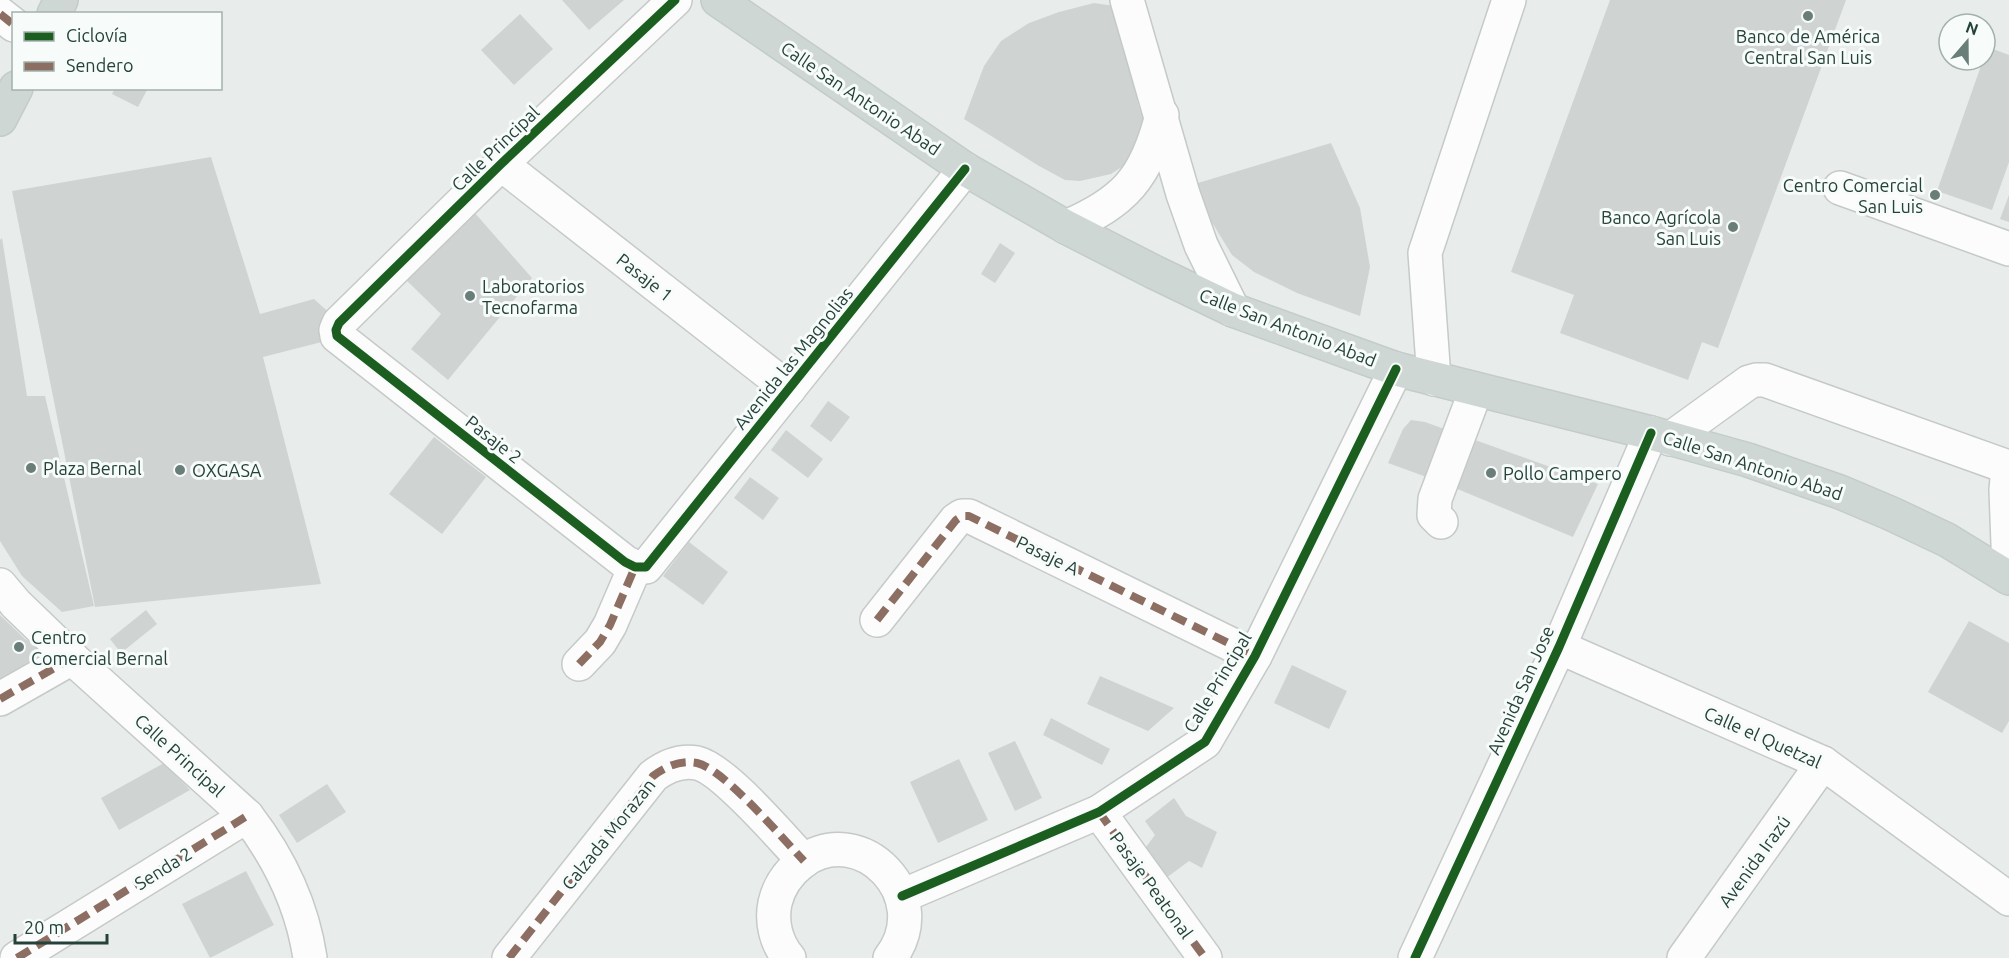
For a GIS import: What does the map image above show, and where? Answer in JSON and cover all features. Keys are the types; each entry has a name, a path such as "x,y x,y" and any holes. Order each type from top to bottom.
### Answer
{"main road":[{"name":"Calle San Antonio Abad","path":"718,0 965,169 1066,227 1233,310 1396,369 1748,460 1840,492 1892,514 1947,540 2009,578"},
{"path":"0,119 15,90"}],"street":[{"name":"Calle Principal","path":"339,323 501,164 675,0"},
{"path":"1127,0 1183,194 1201,245 1233,310"},
{"path":"1441,522 1434,515 1435,499 1456,385 1425,253 1509,0"},
{"path":"0,14 12,24"},
{"path":"1066,227 1094,215 1119,197 1140,173 1154,146 1162,115"},
{"name":"Pasaje 1","path":"501,164 789,389"},
{"name":"Avenida las Magnolias","path":"579,664 600,642 640,567 789,389 965,169"},
{"path":"1840,188 2009,249"},
{"name":"Pasaje 2","path":"339,323 336,330 337,336 625,562 640,567"},
{"name":"Calle Principal","path":"902,896 1099,812 1205,741 1351,492 1396,369"},
{"path":"1660,436 1749,382 1765,380 2008,467 2006,490 2009,571"},
{"path":"1431,461 1456,385"},
{"name":"Avenida San Jose","path":"1415,958 1660,436"},
{"name":"Pasaje A","path":"877,620 956,520 962,516 969,516 1255,656"},
{"name":"Calle Principal","path":"0,585 16,604 72,658 248,816 279,862 290,886 300,910 310,958"},
{"name":"Calle el Quetzal","path":"1559,647 1823,764 2009,899"},
{"path":"0,699 72,658"},
{"name":"Calzada Morazan","path":"509,958 653,776 673,765 697,764 722,776 804,861"},
{"name":"Avenida Irazú","path":"1684,958 1823,764"},
{"name":"Pasaje Peatonal","path":"1099,812 1205,958"},
{"name":"Senda 2","path":"17,958 248,816"},
{"path":"789,958 777,939 773,924 777,893 784,879 804,861 822,853 838,851 871,858 895,881 902,896 905,924 896,950 890,958"}],"building":[{"path":"562,0 624,0 589,30"},
{"path":"1610,0 1846,0 1718,348 1702,342 1688,380 1560,333 1574,295 1511,272"},
{"path":"1094,3 1121,7 1138,104 1144,119 1142,132 1128,163 1111,174 1080,181 1065,180 964,119 984,66 1001,41 1029,23"},
{"path":"520,14 553,49 514,85 481,50"},
{"path":"1997,50 2009,55 2009,162 1992,210 1937,191 1979,72 1997,72"},
{"path":"114,90 147,90 138,107 112,94"},
{"path":"1331,143 1360,208 1370,267 1360,316 1297,293 1254,272 1232,255 1203,208 1198,183"},
{"name":"OXGASA","path":"211,157 260,314 314,299 353,334 263,357 321,584 95,607 12,191"},
{"path":"2009,195 2009,222 2000,219"},
{"name":"Laboratorios Tecnofarma","path":"474,212 532,278 448,380 411,349 441,314 401,275"},
{"name":"Plaza Bernal","path":"2,238 27,396 45,396 94,606 62,612 22,576 0,541 0,240"},
{"path":"1000,243 1015,253 995,283 981,274"},
{"path":"828,401 850,417 831,442 810,426"},
{"name":"Pollo Campero","path":"1411,420 1425,422 1598,484 1573,537 1443,483 1388,463 1403,429"},
{"path":"786,430 823,459 808,478 771,450"},
{"path":"434,437 486,477 442,534 389,494"},
{"path":"750,477 779,498 763,520 734,498"},
{"path":"689,542 728,572 703,605 663,576"},
{"path":"146,610 157,624 121,653 110,639"},
{"name":"Centro Comercial Bernal","path":"0,615 25,639 52,655 0,685"},
{"path":"1969,621 2009,643 2009,721 2002,733 1928,692"},
{"path":"1292,665 1347,691 1329,729 1274,703"},
{"path":"1100,676 1174,708 1148,731 1087,704"},
{"path":"1051,718 1110,749 1102,765 1043,735"},
{"path":"1015,741 1042,798 1015,811 988,753"},
{"path":"959,759 988,820 938,843 910,782"},
{"path":"164,763 190,790 119,830 101,798"},
{"path":"327,784 346,812 297,843 279,815"},
{"path":"1174,798 1186,816 1217,832 1202,868 1189,861 1162,881 1143,851 1155,835 1145,821"},
{"path":"246,871 274,925 210,958 182,904"}],"marked path":[{"path":"0,14 12,23"},
{"path":"877,620 956,520 962,516 969,516 1255,656"},
{"path":"579,664 600,642 610,625 635,567"},
{"path":"0,699 72,658"},
{"path":"509,958 653,776 674,765 685,762 697,763 722,778 804,861"},
{"path":"1099,812 1205,958"},
{"path":"17,958 247,816"}],"cycle path":[{"path":"675,0 501,164 339,323 336,330 337,336 625,562 635,567 646,567 965,169"},
{"path":"902,896 1099,812 1205,742 1255,656 1396,369"},
{"path":"1415,958 1559,647 1651,433"}],"place":[{"name":"Banco de América Central San Luis","path":"1808,16"},
{"name":"Centro Comercial San Luis","path":"1935,195"},
{"name":"Banco Agrícola San Luis","path":"1733,227"},
{"name":"Laboratorios Tecnofarma","path":"470,296"},
{"name":"Plaza Bernal","path":"31,468"},
{"name":"OXGASA","path":"180,470"},
{"name":"Pollo Campero","path":"1491,473"},
{"name":"Centro Comercial Bernal","path":"19,647"}]}
